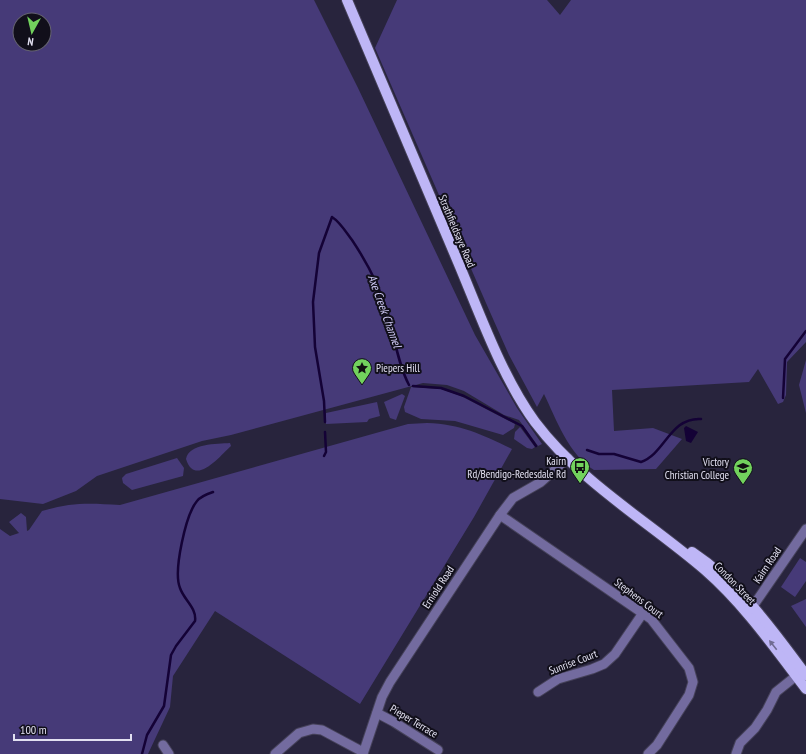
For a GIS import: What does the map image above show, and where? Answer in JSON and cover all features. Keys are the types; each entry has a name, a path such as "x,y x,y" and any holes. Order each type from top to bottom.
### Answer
{"main road":[{"name":"Strathfieldsaye Road","path":"347,0 503,366 535,422 568,458"},
{"name":"Condon Street","path":"568,458 595,484 702,568 750,610 801,676 806,689"}],"street":[{"name":"Erniold Road","path":"363,753 382,697 393,676 500,515 513,498 541,482 568,458"},
{"name":"Stephens Court","path":"500,515 643,613 659,628 689,668 693,682 687,700 658,745 648,754"},
{"name":"Kairn Road","path":"750,610 806,529"},
{"name":"Sunrise Court","path":"538,692 558,679 592,670 604,664 615,654 643,613"},
{"path":"736,754 740,743 755,728 767,710 776,692 801,676"},
{"name":"Pieper Terrace","path":"377,713 438,750"},
{"path":"275,754 299,733 313,729 322,730 363,753"},
{"path":"163,745 169,754"}],"shaded area":[{"path":"0,0 314,0 358,88 475,335 517,408 542,444 538,446 519,420 504,415 464,391 447,385 423,383 231,435 202,441 97,476 76,491 43,504 0,499"},
{"path":"397,0 547,0 560,15 571,0 806,0 806,342 787,362 786,395 783,402 778,404 758,369 749,382 612,390 614,431 653,428 682,439 656,469 594,470 577,455 564,436 544,394 537,407 509,355 375,48"},
{"path":"806,360 806,413 799,385"},
{"path":"411,387 441,389 461,396 515,424 514,428 503,435 455,421 421,419 405,412 404,407"},
{"path":"402,394 405,396 396,420 390,418 384,402"},
{"path":"377,402 380,416 369,419 367,422 326,424 326,413"},
{"path":"427,423 451,426 471,431 512,449 474,517 360,704 215,611 173,676 170,707 148,754 0,754 0,529 10,536 19,533 9,522 21,513 26,517 27,531 42,511 53,508 81,504 120,505 408,424"},
{"path":"686,426 698,432 691,443 686,441 684,428"},
{"path":"520,427 535,447 532,449 527,448 514,439 515,432"},
{"path":"230,443 231,446 220,457 201,470 195,470 190,467 186,459 192,450 198,447 211,444"},
{"path":"177,458 184,468 183,476 132,490 123,483 122,478 126,474"},
{"path":"800,558 806,562 806,581 795,597 781,587"},
{"path":"806,599 806,627 791,606"}],"waterway":[{"name":"Axe Creek Channel","path":"325,422 324,401 315,347 313,302 319,253 332,217 340,224 352,240 367,264 375,281 386,308 399,357 409,385"},
{"name":"Axe Creek Channel","path":"783,398 785,359 806,331"},
{"name":"Axe Creek Channel","path":"413,386 441,388 464,396 522,426 536,446"},
{"name":"Axe Creek Channel","path":"587,450 599,454 614,454 641,462 656,452 682,424 691,420 701,419"},
{"name":"Axe Creek Channel","path":"324,456 326,452 325,432"},
{"name":"Axe Creek Channel","path":"142,754 147,735 164,706 171,655 195,621 194,612 182,592 178,580 179,556 185,530 197,501 202,496 213,492"}],"place":[{"name":"Piepers Hill","path":"362,385"},
{"name":"Kairn Rd/Bendigo-Redesdale Rd","path":"580,484"},
{"name":"Victory Christian College","path":"743,485"}]}
